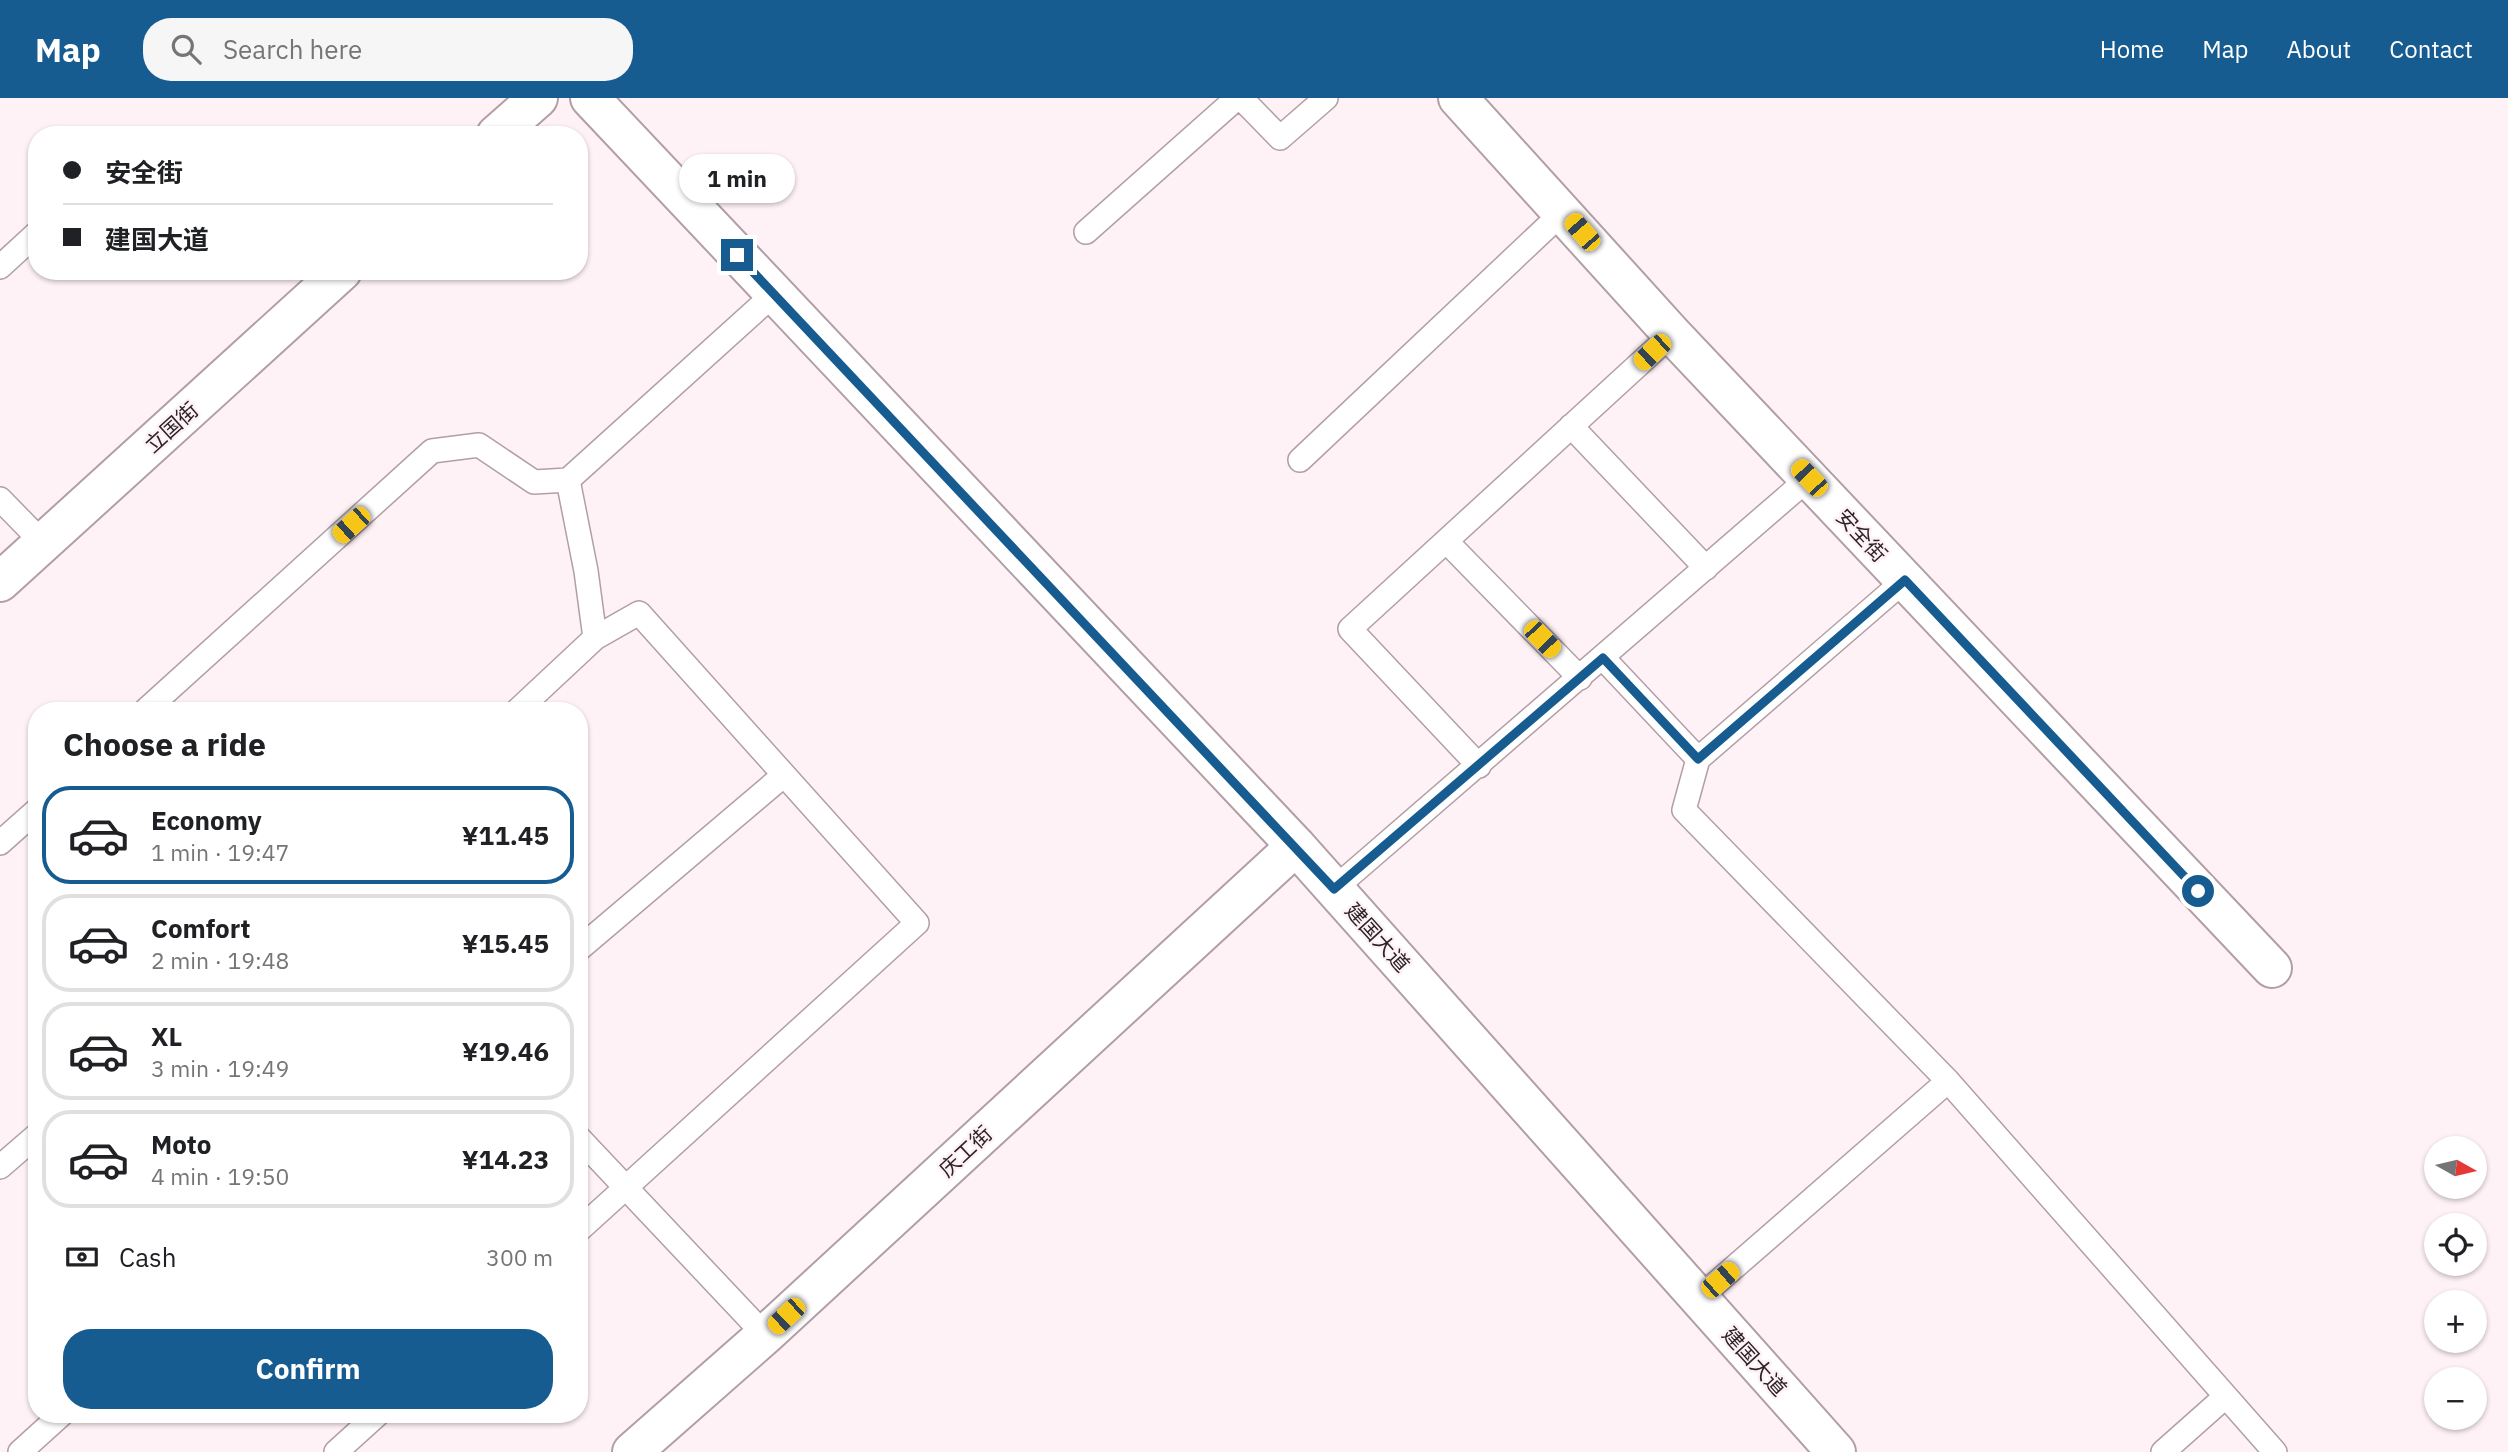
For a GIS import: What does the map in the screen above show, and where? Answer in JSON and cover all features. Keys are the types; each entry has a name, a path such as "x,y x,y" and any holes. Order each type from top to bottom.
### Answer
{"street":[{"path":"506,126 538,98"},
{"name":"建国大道","path":"590,98 1296,846 1836,1452"},
{"name":"安全街","path":"1458,98 1564,211 1672,334 2272,968"},
{"name":"立国街","path":"0,582 332,280"},
{"name":"庆工街","path":"632,1452 765,1335 1296,846"}],"lane":[{"path":"1086,232 1239,98 1280,138 1326,98"},
{"path":"1300,460 1564,211"},
{"path":"0,267 28,241"},
{"path":"155,702 432,451 479,445 534,482 568,480 774,295"},
{"path":"1479,766 1350,629 1672,334"},
{"path":"1571,426 1706,568"},
{"path":"1334,889 1809,478"},
{"path":"568,480 586,571 595,638"},
{"path":"0,499 43,543"},
{"path":"1446,541 1580,678"},
{"path":"1905,580 1698,759 1684,810 1948,1081 2275,1452"},
{"path":"527,702 595,638 639,613 917,923 588,1222"},
{"path":"1603,658 1698,759"},
{"path":"588,941 784,775"},
{"path":"0,843 28,818"},
{"path":"1699,1298 1948,1081"},
{"path":"0,1167 28,1143"},
{"path":"588,1147 765,1335"},
{"path":"2163,1452 2225,1397"},
{"path":"20,1452 52,1423"},
{"path":"336,1452 368,1423"}],"route":[{"path":"737,255 1334,889 1603,658 1698,759 1905,580 2198,891"}]}
